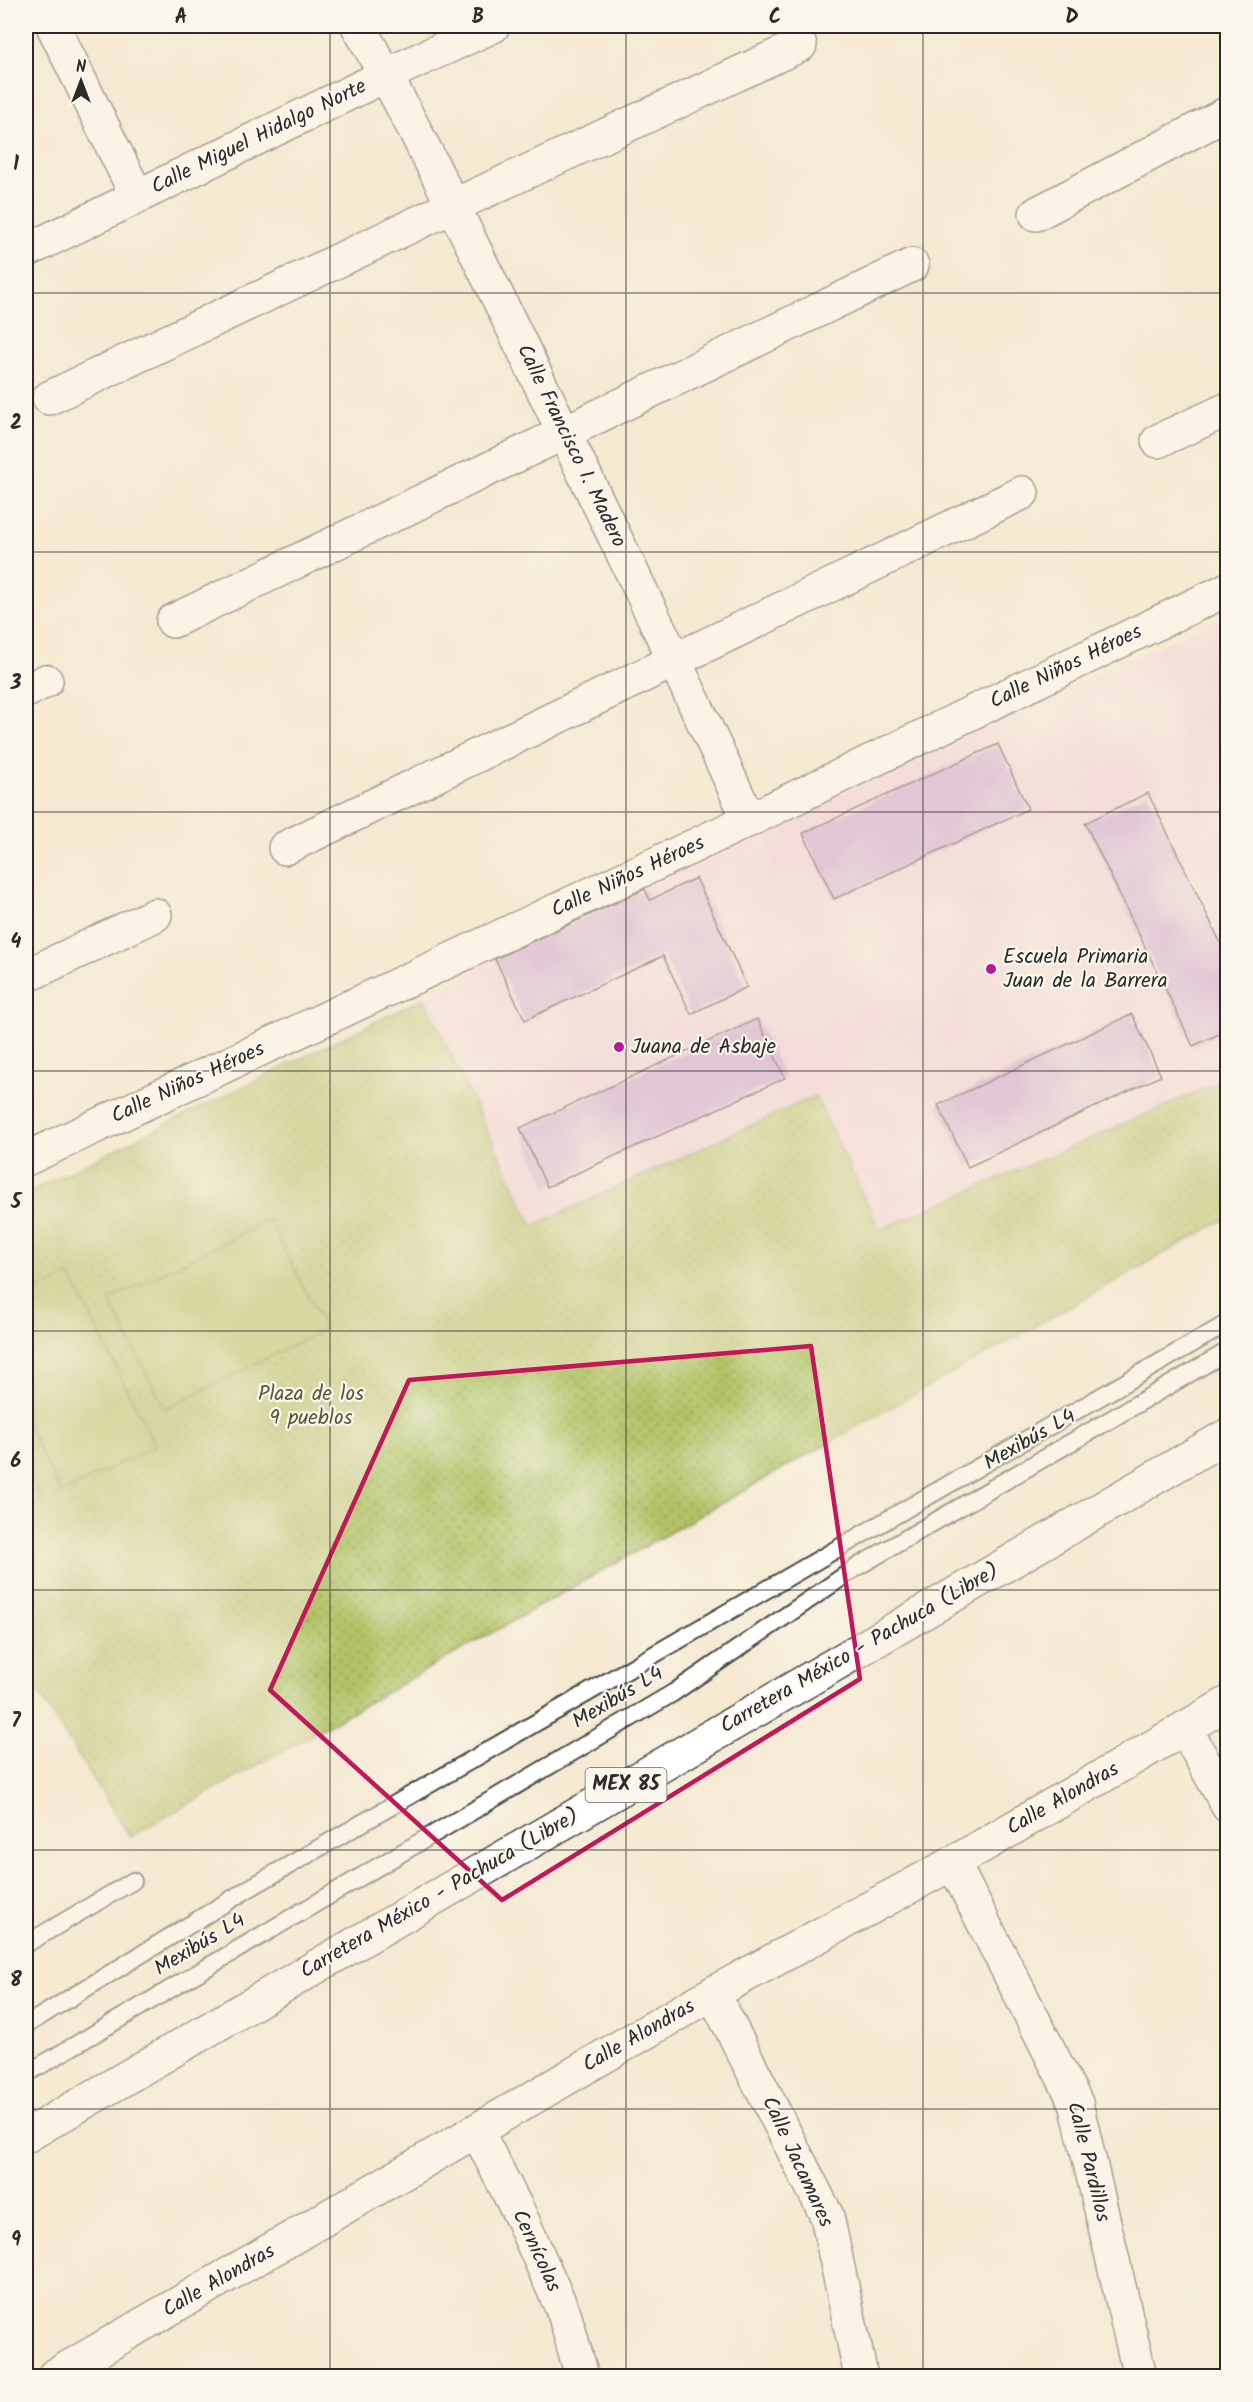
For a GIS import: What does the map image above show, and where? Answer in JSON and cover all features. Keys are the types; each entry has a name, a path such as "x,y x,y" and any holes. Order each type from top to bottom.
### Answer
{"street":[{"path":"53,26 137,196"},
{"name":"Calle Francisco I. Madero","path":"358,26 386,75 453,206 676,661 749,820"},
{"name":"Calle Miguel Hidalgo Norte","path":"26,251 386,75 493,26"},
{"path":"49,398 453,206 800,45"},
{"path":"1036,214 1227,113"},
{"path":"173,621 912,265"},
{"path":"1158,441 1227,409"},
{"path":"285,848 1022,493"},
{"name":"Calle Niños Héroes","path":"26,1159 749,820 1227,589"},
{"path":"26,976 155,915"},
{"name":"Carretera México - Pachuca (Libre)","path":"26,2136 1227,1435"},
{"name":"Calle Alondras","path":"54,2376 713,1992 953,1863 1227,1703"},
{"path":"1185,1728 1227,1806"},
{"name":"Calle Pardillos","path":"953,1863 1076,2103 1140,2376"},
{"name":"Calle Jacamares","path":"713,1992 827,2216 861,2376"},
{"name":"Cernícolas","path":"477,2131 520,2215 564,2313 582,2376"}],"lane":[{"name":"Mexibús L4","path":"26,2025 248,1889 1227,1323"},
{"name":"Mexibús L4","path":"26,2074 673,1693 857,1567 1227,1351"},
{"path":"26,1944 133,1881"}],"highlighted area":[{"path":"811,1346 860,1679 502,1900 270,1690 409,1380"}],"shaded area":[{"name":"Escuela Primaria Juan de la Barrera","path":"1227,614 1227,1079 880,1230 815,1096 533,1226 424,998 495,959 645,889 701,859"}],"green space":[{"name":"Plaza de los 9 pueblos","path":"424,998 533,1226 815,1096 880,1230 1227,1079 1227,1218 130,1837 26,1673 26,1193"},
{"path":"269,1220 325,1329 165,1409 109,1300"},
{"path":"70,1275 155,1446 61,1493 26,1421 26,1297"},
{"path":"26,1466 42,1502 26,1509"}],"building":[{"path":"998,744 1028,809 834,899 803,833"},
{"path":"1148,793 1228,958 1228,1030 1193,1046 1085,823"},
{"path":"696,878 747,987 691,1014 663,956 525,1020 495,959 645,889 650,900"},
{"path":"1132,1014 1161,1076 968,1167 938,1105"},
{"path":"757,1019 785,1078 547,1187 520,1128"}],"place":[{"name":"Escuela Primaria Juan de la Barrera","path":"991,969"},
{"name":"Juana de Asbaje","path":"619,1047"}]}
